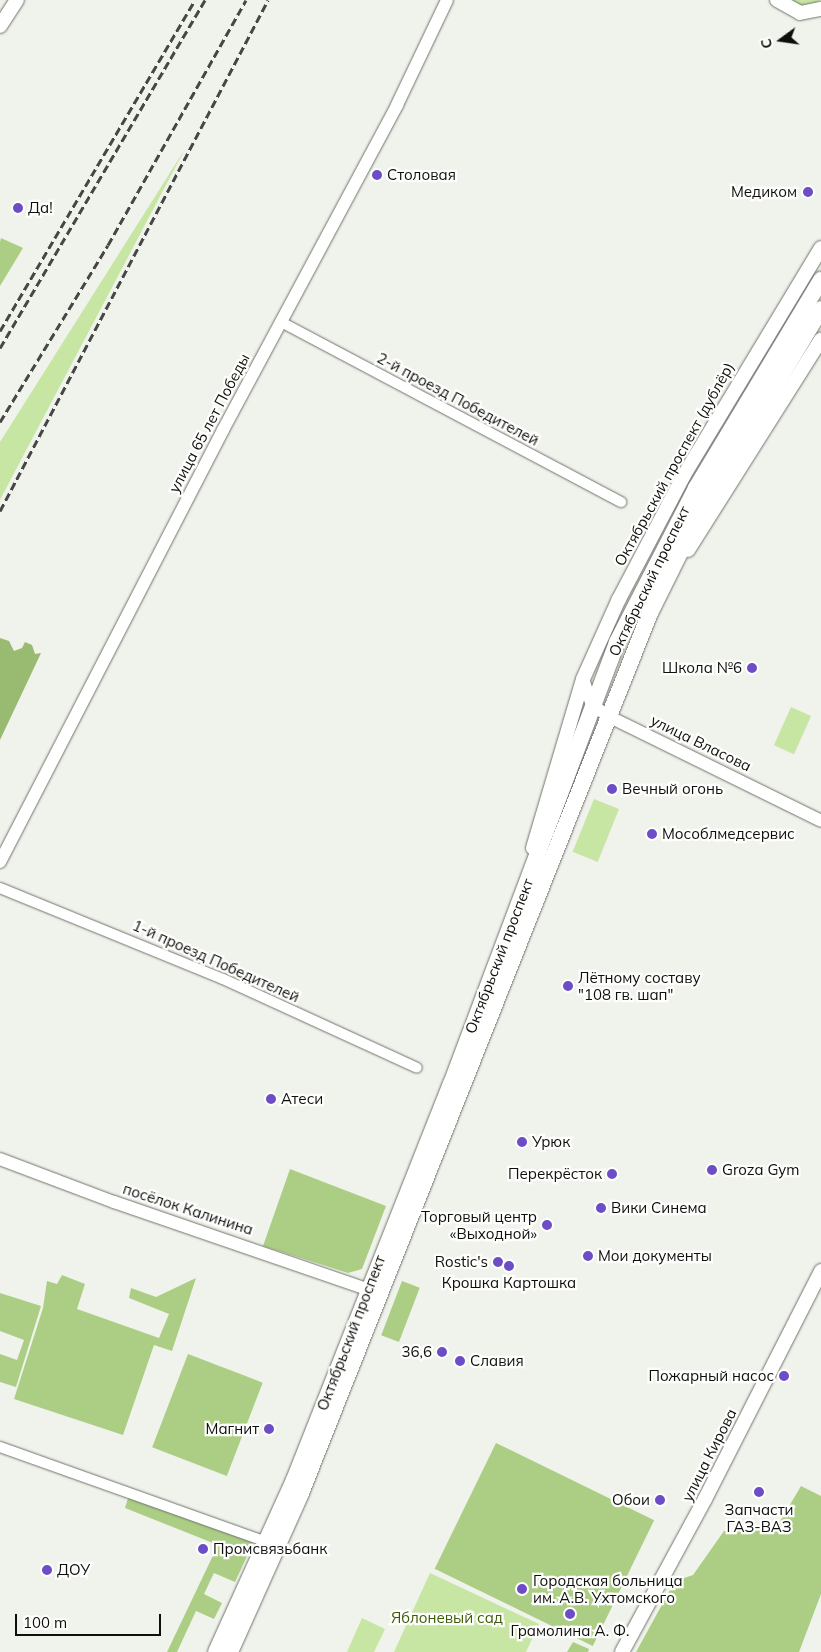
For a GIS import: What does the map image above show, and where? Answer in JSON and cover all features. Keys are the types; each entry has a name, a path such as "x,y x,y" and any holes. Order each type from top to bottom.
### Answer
{"main road":[{"path":"0,26 17,0"},
{"path":"777,0 795,11 818,9"},
{"name":"Октябрьский проспект (дублёр)","path":"518,909 547,795 583,679 655,526 821,248"},
{"name":"Октябрьский проспект","path":"230,1652 279,1547 616,642 670,534 821,280"},
{"name":"Октябрьский проспект","path":"216,1652 267,1542 374,1291 661,590 706,500 821,309"},
{"path":"661,590 739,473 821,340"},
{"name":"улица Кирова","path":"622,1652 705,1499 821,1271"}],"street":[{"name":"улица 65 лет Победы","path":"0,862 281,322 397,105 447,0"},
{"name":"2-й проезд Победителей","path":"281,322 621,502"},
{"path":"583,679 592,705"},
{"name":"улица Власова","path":"592,705 610,717 821,821"},
{"name":"1-й проезд Победителей","path":"0,888 222,979 417,1068"},
{"name":"посёлок Калинина","path":"0,1159 114,1202 374,1291"},
{"path":"0,1448 267,1542"}],"green space":[{"path":"786,0 821,0 805,8"},
{"path":"185,149 2,496 0,500 0,442"},
{"path":"791,707 811,716 794,754 774,745"},
{"path":"594,799 619,809 598,862 573,852"},
{"name":"Яблоневый сад","path":"430,1573 539,1624 526,1652 394,1652"},
{"path":"362,1618 385,1629 374,1652 347,1652"}],"shaded area":[{"path":"1,238 23,248 0,286 0,242"},
{"path":"0,638 9,641 14,651 22,648 25,642 32,645 35,654 41,653 0,740"},
{"path":"290,1169 386,1206 362,1269 348,1273 263,1246"},
{"path":"62,1275 85,1284 77,1309 159,1338 169,1314 129,1298 131,1288 156,1297 196,1278 172,1351 154,1345 123,1435 14,1399 43,1308 47,1281 57,1284"},
{"path":"402,1281 420,1288 399,1342 381,1335"},
{"path":"0,1293 41,1306 16,1387 0,1382 0,1354 17,1360 24,1340 0,1331"},
{"path":"188,1354 263,1383 227,1476 152,1447"},
{"name":"Городская больница им. А.В. Ухтомского","path":"496,1443 654,1520 593,1646 435,1569"},
{"path":"801,1486 821,1496 821,1594 799,1652 636,1652 675,1581 693,1575 724,1531 775,1530"},
{"path":"129,1495 255,1539 235,1582 214,1573 204,1594 222,1603 214,1619 196,1611 177,1652 167,1652 218,1545 125,1508"},
{"path":"573,1642 589,1649 588,1652 567,1652"}],"railway":[{"path":"0,331 195,0"},
{"path":"0,348 205,0"},
{"path":"0,422 108,245 246,0"},
{"path":"0,511 268,0"}],"place":[{"name":"Столовая","path":"377,175"},
{"name":"Медиком","path":"808,192"},
{"name":"Да!","path":"18,208"},
{"name":"Школа №6","path":"752,668"},
{"name":"Вечный огонь","path":"612,789"},
{"name":"Мособлмедсервис","path":"652,834"},
{"name":"Лётному составу \"108 гв. шап\"","path":"568,986"},
{"name":"Атеси","path":"271,1099"},
{"name":"Урюк","path":"522,1142"},
{"name":"Groza Gym","path":"712,1170"},
{"name":"Перекрёсток","path":"612,1174"},
{"name":"Вики Синема","path":"601,1208"},
{"name":"Торговый центр «Выходной»","path":"547,1225"},
{"name":"Мои документы","path":"588,1256"},
{"name":"Rostic's","path":"498,1262"},
{"name":"Крошка Картошка","path":"509,1266"},
{"name":"36,6","path":"442,1352"},
{"name":"Славия","path":"460,1361"},
{"name":"Пожарный насос","path":"784,1376"},
{"name":"Магнит","path":"269,1429"},
{"name":"Запчасти ГАЗ-ВАЗ","path":"759,1492"},
{"name":"Обои","path":"660,1500"},
{"name":"Промсвязьбанк","path":"203,1549"},
{"name":"ДОУ","path":"47,1570"},
{"name":"Городская больница им. А.В. Ухтомского","path":"522,1589"},
{"name":"Грамолина А. Ф.","path":"570,1614"}]}
